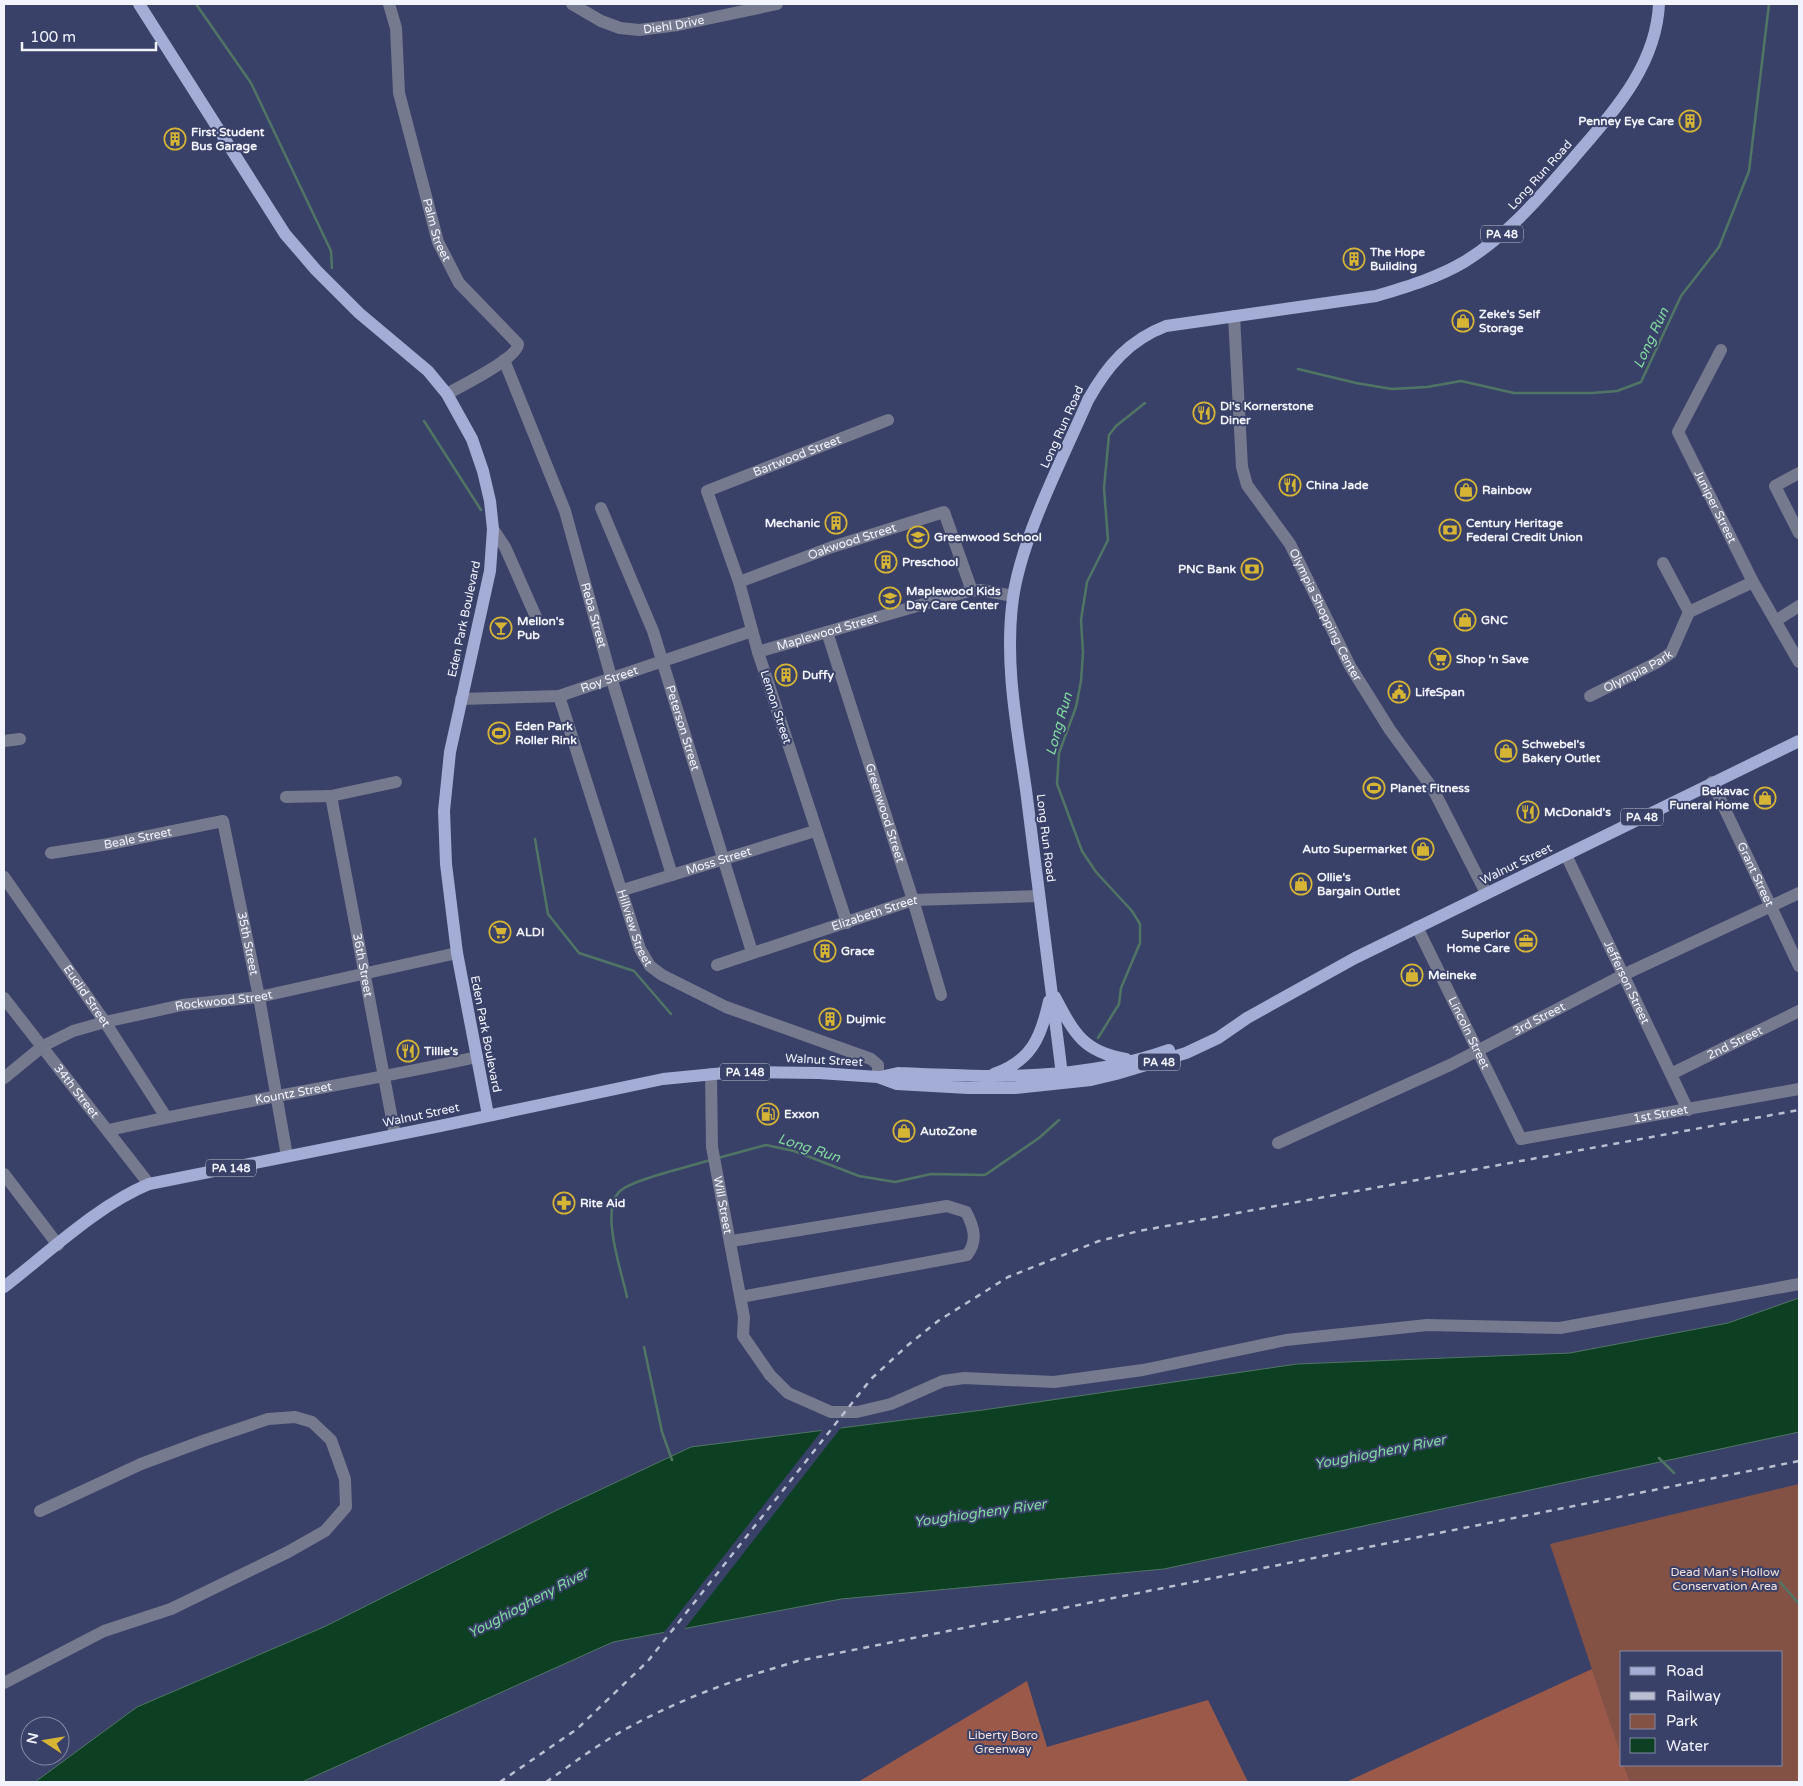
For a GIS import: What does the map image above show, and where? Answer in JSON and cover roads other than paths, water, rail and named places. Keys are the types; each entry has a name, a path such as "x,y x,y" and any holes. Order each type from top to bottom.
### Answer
{"main road":[{"name":"Eden Park Boulevard","path":"139,4 285,234 316,270 359,314 428,371 447,394 472,438 481,463 490,501 493,529 490,571 450,752 444,810 446,864 457,953 488,1115"},
{"name":"Long Run Road","path":"1063,1078 1010,659 1013,596 1025,552 1088,400 1112,364 1130,345 1148,333 1166,326 1376,296 1407,287 1455,266 1490,244 1525,215 1624,100 1648,52 1659,4"},
{"name":"Walnut Street","path":"4,1287 111,1204 150,1184 395,1135 654,1080 711,1074 792,1072 878,1077 898,1073 1063,1078 1116,1074 1186,1053 1218,1038 1248,1018 1355,958 1799,741"},
{"name":"PA 48","path":"1051,989 1077,1037 1106,1056 1133,1060"},
{"path":"987,1077 1014,1065 1026,1056 1038,1041 1045,1022 1051,989"},
{"name":"Walnut Street","path":"878,1077 897,1084 968,1088 1014,1088 1133,1060 1190,1042 1248,1018"}],"street":[{"name":"Palm Street","path":"389,4 396,28 399,93 438,242 459,283 517,341 518,347 516,351 504,360 447,394"},
{"name":"Diehl Drive","path":"572,4 601,22 620,28 639,30 678,25 778,4"},
{"name":"Olympia Shopping Center","path":"1234,316 1242,467 1247,484 1290,544 1350,666 1390,730 1433,789 1486,893"},
{"name":"Juniper Street","path":"1721,350 1678,432 1754,582 1799,662"},
{"name":"Reba Street","path":"504,360 565,511 611,678 672,875"},
{"name":"Bartwood Street","path":"707,491 888,420"},
{"path":"1799,473 1775,486 1799,532"},
{"name":"Lemon Street","path":"707,491 738,582 758,652 815,831 847,923"},
{"name":"Peterson Street","path":"601,508 654,631 752,952"},
{"name":"Oakwood Street","path":"738,582 832,546 944,512 972,591"},
{"path":"493,529 505,547 536,617"},
{"path":"1663,563 1690,612 1754,582"},
{"name":"Maplewood Street","path":"758,652 972,591 981,590 1013,596"},
{"path":"1777,620 1799,606"},
{"name":"Olympia Park","path":"1590,696 1656,663 1671,653 1690,612"},
{"name":"Roy Street","path":"461,699 559,696 752,631"},
{"name":"Greenwood Street","path":"827,632 913,900 940,996"},
{"name":"Hillview Street","path":"559,696 644,958 662,975 726,1007 870,1059 878,1065 878,1077"},
{"path":"4,741 20,739"},
{"path":"286,797 331,796 396,782"},
{"name":"Grant Street","path":"1712,782 1799,966"},
{"name":"36th Street","path":"331,796 395,1135"},
{"name":"Beale Street","path":"51,853 109,844 223,821"},
{"name":"35th Street","path":"223,821 259,996 287,1156"},
{"name":"Moss Street","path":"623,890 815,831"},
{"name":"Jefferson Street","path":"1566,855 1688,1110"},
{"name":"Euclid Street","path":"4,877 105,1022 166,1117"},
{"name":"3rd Street","path":"1278,1143 1477,1050 1624,975 1799,893"},
{"name":"Elizabeth Street","path":"717,965 913,900 1039,896"},
{"name":"Lincoln Street","path":"1417,927 1521,1139"},
{"name":"Rockwood Street","path":"4,1078 43,1046 74,1031 105,1022 182,1005 259,996 457,953"},
{"name":"34th Street","path":"4,998 150,1184"},
{"name":"2nd Street","path":"1671,1074 1799,1011"},
{"name":"Kountz Street","path":"109,1130 166,1117 384,1078 477,1057"},
{"name":"Will Street","path":"711,1074 712,1147 732,1241 744,1317 743,1336 770,1375 788,1393 831,1412 857,1412 891,1404 943,1381 964,1378 1054,1382 1144,1370 1286,1340 1427,1325 1560,1328 1799,1284"},
{"name":"1st Street","path":"1521,1139 1799,1089"},
{"path":"4,1174 58,1245"},
{"path":"732,1241 947,1206 966,1212 972,1224 975,1243 967,1256 741,1297"},
{"path":"4,1683 104,1631 171,1609 325,1532 346,1507 345,1479 331,1440 312,1422 295,1417 268,1419 141,1464 40,1511"}],"water":[{"name":"Youghiogheny River","path":"1799,1298 1799,1432 1164,1569 841,1599 613,1642 302,1782 35,1782 57,1766 70,1766 70,1756 137,1707 326,1626 557,1510 691,1447 983,1410 1297,1364 1570,1353 1728,1323"}],"waterway":[{"path":"196,4 251,83 331,251 332,268"},
{"name":"Long Run","path":"1298,369 1356,383 1392,389 1427,387 1461,381 1514,393 1592,393 1617,391 1641,382 1681,296 1719,247 1749,171 1769,4"},
{"name":"Long Run","path":"1098,1038 1119,1004 1121,988 1140,943 1140,924 1132,911 1096,872 1082,851 1057,784 1059,753 1076,707 1081,681 1083,653 1081,620 1087,582 1108,540 1104,488 1109,435 1116,426 1145,403"},
{"path":"424,421 481,510"},
{"path":"535,839 548,914 579,953 634,971 671,1014"},
{"name":"Long Run","path":"718,1158 766,1145 794,1151 859,1176 895,1182 931,1174 985,1175 1039,1138 1059,1120"},
{"name":"Long Run","path":"627,1297 617,1258 612,1227 614,1201 619,1192 625,1187 648,1178 710,1160"},
{"name":"Long Run","path":"644,1347 662,1432 672,1460"},
{"path":"1659,1458 1674,1473"},
{"path":"1780,1582 1799,1604"}],"railway":[{"path":"500,1782 577,1729 648,1661 871,1379 938,1321 1008,1277 1099,1241 1139,1231 1799,1110"},
{"path":"546,1782 587,1753 634,1724 702,1693 798,1661 1799,1461"}],"place":[{"name":"Penney Eye Care","path":"1690,121"},
{"name":"First Student Bus Garage","path":"175,139"},
{"name":"The Hope Building","path":"1354,259"},
{"name":"Zeke's Self Storage","path":"1463,321"},
{"name":"Di's Kornerstone Diner","path":"1204,413"},
{"name":"China Jade","path":"1290,485"},
{"name":"Rainbow","path":"1466,490"},
{"name":"Mechanic","path":"836,523"},
{"name":"Century Heritage Federal Credit Union","path":"1450,530"},
{"name":"Greenwood School","path":"918,537"},
{"name":"Preschool","path":"886,562"},
{"name":"PNC Bank","path":"1252,569"},
{"name":"Maplewood Kids Day Care Center","path":"890,598"},
{"name":"GNC","path":"1465,620"},
{"name":"Mellon's Pub","path":"501,628"},
{"name":"Shop 'n Save","path":"1440,659"},
{"name":"Duffy","path":"786,675"},
{"name":"LifeSpan","path":"1399,692"},
{"name":"Eden Park Roller Rink","path":"499,733"},
{"name":"Schwebel's Bakery Outlet","path":"1506,751"},
{"name":"Planet Fitness","path":"1374,788"},
{"name":"Bekavac Funeral Home","path":"1765,798"},
{"name":"McDonald's","path":"1528,812"},
{"name":"Auto Supermarket","path":"1423,849"},
{"name":"Ollie's Bargain Outlet","path":"1301,884"},
{"name":"ALDI","path":"500,932"},
{"name":"Superior Home Care","path":"1526,941"},
{"name":"Grace","path":"825,951"},
{"name":"Meineke","path":"1412,975"},
{"name":"Dujmic","path":"830,1019"},
{"name":"Tillie's","path":"408,1051"},
{"name":"Exxon","path":"768,1114"},
{"name":"AutoZone","path":"904,1131"},
{"name":"Rite Aid","path":"564,1203"}],"park label":[{"name":"Dead Man's Hollow Conservation Area","path":"1725,1579"},
{"name":"Liberty Boro Greenway","path":"1003,1742"}]}
